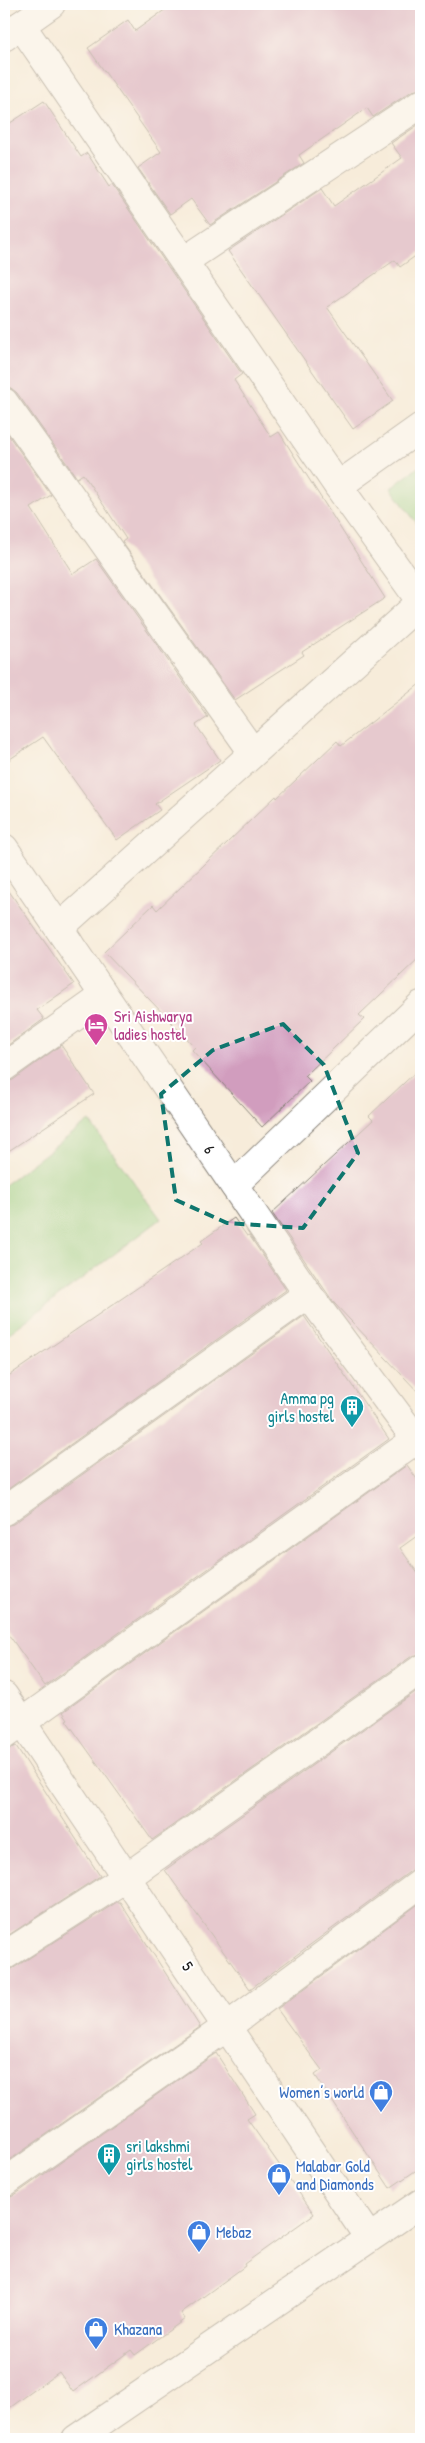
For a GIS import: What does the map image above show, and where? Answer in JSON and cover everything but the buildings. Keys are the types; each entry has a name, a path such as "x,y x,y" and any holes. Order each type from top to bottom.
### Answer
{"street":[{"path":"4,1067 104,996 59,928 252,751 421,602 338,486 184,261 12,31 51,4"},
{"path":"184,261 421,104"},
{"path":"4,402 252,751"},
{"path":"338,486 421,427"},
{"name":"6","path":"4,848 308,1294 420,1441"},
{"path":"234,1185 421,1005"},
{"path":"4,1511 308,1294"},
{"path":"13,1729 420,1441"},
{"path":"4,1956 127,1877 421,1669"},
{"name":"5","path":"4,1696 13,1729 127,1877 369,2238"},
{"path":"4,2183 228,2026 421,1883"},
{"path":"76,2439 421,2202"}],"highlighted area":[{"path":"283,1024 324,1065 358,1153 303,1228 227,1223 176,1200 161,1094 213,1050"}],"green space":[{"path":"421,465 421,529 391,488"},
{"path":"89,1121 161,1219 4,1337 4,1185"}],"place":[{"name":"Sri Aishwarya ladies hostel","path":"96,1046"},
{"name":"Amma pg girls hostel","path":"352,1428"},
{"name":"Women’s world","path":"381,2113"},
{"name":"sri lakshmi girls hostel","path":"109,2176"},
{"name":"Malabar Gold and Diamonds","path":"279,2196"},
{"name":"Mebaz","path":"199,2253"},
{"name":"Khazana","path":"96,2350"}]}
